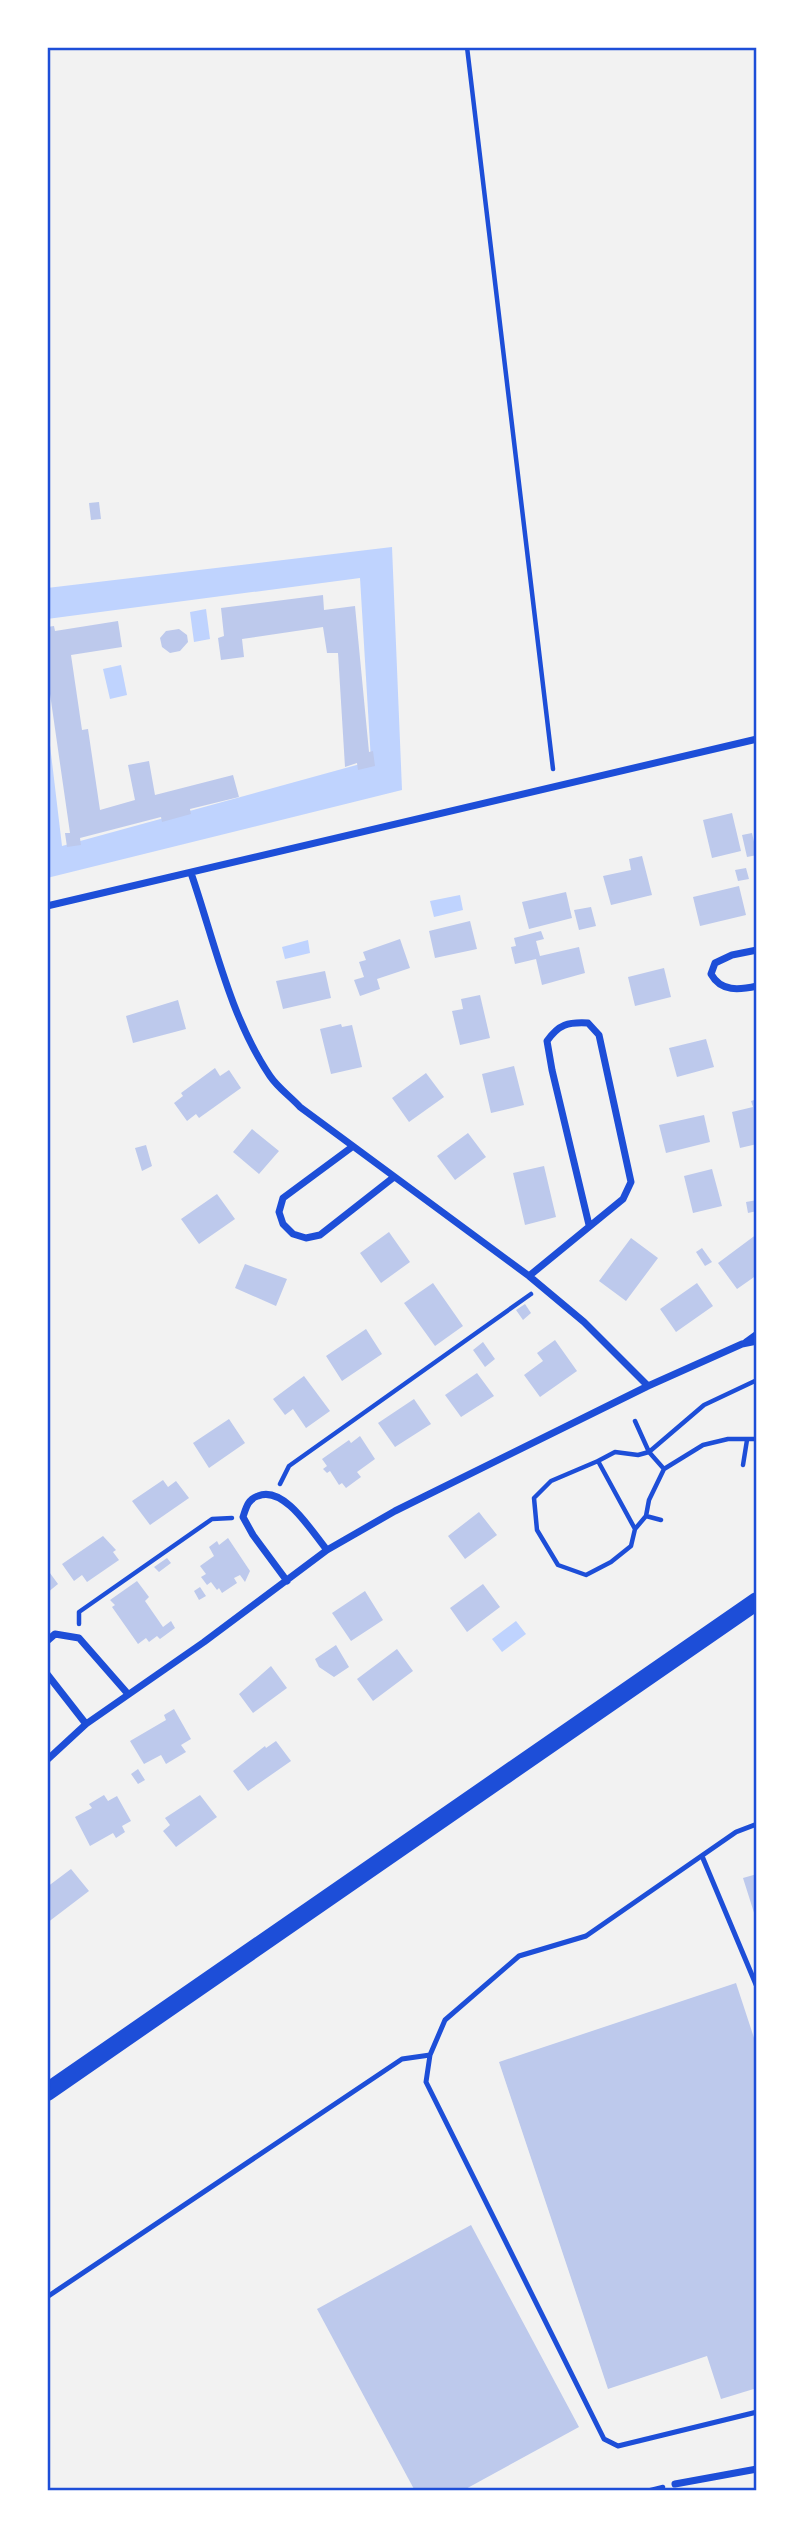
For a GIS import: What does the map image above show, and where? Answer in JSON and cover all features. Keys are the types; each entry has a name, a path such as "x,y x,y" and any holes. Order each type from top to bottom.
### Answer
{"main road":[{"path":"47,2092 757,1601"}],"street":[{"path":"47,906 757,739"},
{"path":"191,873 250,1043 271,1078 300,1107 352,1147 529,1276 584,1322 648,1386"},
{"path":"757,950 715,963 711,974 716,983 729,989 757,986"},
{"path":"529,1276 623,1199 631,1182 599,1035 588,1023 574,1023 556,1028 547,1041 589,1225"},
{"path":"352,1147 284,1198 279,1212 283,1224 293,1234 306,1238 320,1235 394,1177"},
{"path":"47,1760 86,1724 327,1550 395,1511 648,1386 742,1344 757,1334"},
{"path":"742,1344 757,1341"},
{"path":"287,1581 243,1517 246,1506 253,1497 264,1493 275,1494 290,1505 327,1550"},
{"path":"47,1641 55,1634 79,1638 128,1694"},
{"path":"47,1674 86,1724"},
{"path":"675,2484 757,2469"}],"lane":[{"path":"757,1825 736,1832 586,1936 519,1956 445,2020 430,2055 426,2082 604,2440 618,2446 757,2412"},
{"path":"702,1856 757,1987"},
{"path":"47,2297 402,2059 430,2055"}],"path":[{"path":"467,47 553,769"},
{"path":"275,1494 289,1466 542,1287"},
{"path":"757,1380 704,1405 649,1452 638,1455 615,1452 551,1481 534,1499 537,1530 558,1565 586,1575 611,1562 631,1546 635,1529 646,1516 649,1500 664,1469 703,1445 728,1439 757,1439"},
{"path":"635,1421 649,1452 664,1469"},
{"path":"743,1465 747,1440"},
{"path":"598,1461 635,1529"},
{"path":"646,1516 661,1520"},
{"path":"79,1638 79,1612 212,1519 243,1517"}],"water":[{"path":"392,547 402,790 47,878 47,720 62,846 371,761 360,578 47,619 47,588"},
{"path":"206,609 210,639 194,642 190,612"},
{"path":"121,665 127,695 110,699 103,669"},
{"path":"460,895 463,910 434,917 430,901"},
{"path":"308,940 310,953 285,959 282,947"},
{"path":"516,1621 526,1634 502,1652 492,1639"}],"building":[{"path":"99,502 101,519 91,520 89,503"},
{"path":"323,595 324,610 355,606 369,752 373,751 375,766 358,770 357,763 345,767 338,653 327,653 323,627 242,639 244,657 221,660 218,638 224,636 221,608"},
{"path":"118,621 122,647 71,655 82,730 88,729 100,810 135,800 128,765 149,761 155,795 233,775 239,797 190,809 191,814 162,822 161,817 80,838 81,845 67,847 65,833 70,833 47,673 47,627 54,626 55,631"},
{"path":"179,629 187,635 188,642 180,651 170,653 162,647 160,638 166,631"},
{"path":"732,813 741,851 712,858 703,820"},
{"path":"752,833 757,855 747,857 742,835"},
{"path":"642,856 652,895 611,905 603,876 631,870 629,859"},
{"path":"746,868 749,879 738,881 735,870"},
{"path":"739,886 746,915 700,926 693,897"},
{"path":"566,892 572,918 529,929 522,902"},
{"path":"591,907 596,926 579,930 574,910"},
{"path":"470,921 477,949 435,958 429,931"},
{"path":"541,931 544,939 536,941 540,956 579,947 585,973 542,985 536,959 515,964 511,947 516,946 514,938"},
{"path":"400,939 410,968 377,979 380,989 360,996 354,980 364,977 359,962 366,960 363,952"},
{"path":"664,968 671,997 635,1006 628,977"},
{"path":"325,971 331,998 283,1009 276,981"},
{"path":"480,995 490,1038 460,1045 452,1011 463,1009 461,999"},
{"path":"178,1000 186,1029 133,1043 126,1016"},
{"path":"341,1024 342,1027 352,1025 362,1067 331,1074 320,1029"},
{"path":"706,1039 714,1067 677,1077 669,1048"},
{"path":"514,1066 524,1105 491,1113 482,1074"},
{"path":"215,1068 220,1076 229,1070 241,1088 199,1118 196,1114 187,1121 174,1103 183,1096 181,1093"},
{"path":"426,1073 444,1097 409,1122 392,1098"},
{"path":"757,1099 757,1144 740,1148 732,1112 753,1107 751,1101"},
{"path":"704,1115 710,1142 666,1153 659,1125"},
{"path":"252,1129 279,1151 259,1174 233,1152"},
{"path":"468,1133 486,1157 455,1180 437,1156"},
{"path":"146,1145 152,1166 142,1171 135,1148"},
{"path":"544,1166 556,1217 525,1225 513,1173"},
{"path":"712,1169 722,1206 693,1213 684,1176"},
{"path":"217,1194 235,1219 199,1244 181,1219"},
{"path":"757,1200 757,1211 748,1213 746,1202"},
{"path":"389,1232 410,1262 381,1283 360,1253"},
{"path":"757,1234 757,1275 737,1289 718,1263"},
{"path":"631,1238 658,1258 626,1301 599,1281"},
{"path":"702,1248 712,1262 705,1266 696,1252"},
{"path":"245,1264 287,1279 276,1306 235,1288"},
{"path":"433,1283 463,1326 435,1346 404,1303"},
{"path":"697,1283 713,1306 676,1332 660,1309"},
{"path":"525,1304 531,1313 523,1320 516,1310"},
{"path":"366,1329 382,1354 342,1381 326,1356"},
{"path":"555,1340 577,1371 540,1397 524,1375 543,1361 537,1353"},
{"path":"483,1342 495,1359 485,1367 473,1350"},
{"path":"477,1373 494,1396 461,1417 445,1395"},
{"path":"304,1376 330,1411 306,1428 293,1409 285,1415 273,1399"},
{"path":"414,1399 431,1424 395,1447 378,1423"},
{"path":"229,1419 245,1443 209,1468 193,1443"},
{"path":"360,1436 375,1459 357,1472 361,1477 346,1488 342,1483 339,1485 330,1471 327,1473 323,1469 327,1466 322,1459 349,1440 351,1443"},
{"path":"163,1480 168,1487 176,1481 189,1498 150,1525 132,1501"},
{"path":"479,1512 497,1535 465,1559 448,1536"},
{"path":"103,1536 116,1550 113,1552 119,1560 87,1582 82,1575 74,1581 62,1564"},
{"path":"228,1538 250,1571 245,1582 240,1575 234,1578 237,1583 222,1593 211,1582 207,1585 201,1577 206,1574 200,1566 214,1556 209,1547 217,1541 219,1545"},
{"path":"167,1558 171,1563 159,1572 154,1567"},
{"path":"47,1569 58,1584 47,1593"},
{"path":"137,1581 149,1597 145,1601 163,1627 171,1621 175,1628 160,1639 157,1636 149,1642 146,1638 138,1644 110,1600"},
{"path":"483,1584 500,1607 467,1632 450,1608"},
{"path":"200,1587 206,1596 199,1600 194,1591"},
{"path":"365,1591 383,1620 351,1641 332,1613"},
{"path":"336,1645 349,1667 334,1677 319,1667 315,1659"},
{"path":"397,1649 413,1671 373,1701 357,1679"},
{"path":"271,1666 287,1688 253,1713 239,1694"},
{"path":"174,1709 191,1739 181,1745 186,1752 166,1764 161,1755 144,1764 130,1741 166,1720 164,1715"},
{"path":"276,1741 291,1761 248,1791 233,1771 265,1746 266,1748"},
{"path":"138,1769 145,1780 138,1784 131,1774"},
{"path":"104,1795 108,1801 117,1796 131,1821 122,1826 125,1832 116,1838 113,1833 90,1846 75,1817 92,1808 89,1804"},
{"path":"200,1795 217,1817 176,1847 163,1831 170,1825 165,1818"},
{"path":"71,1869 89,1891 47,1923 47,1887"},
{"path":"757,1874 757,1919 756,1919 743,1878"},
{"path":"736,1983 757,2047 757,2388 721,2399 707,2356 608,2389 499,2062"},
{"path":"471,2225 579,2427 462,2491 415,2491 317,2309"}]}
